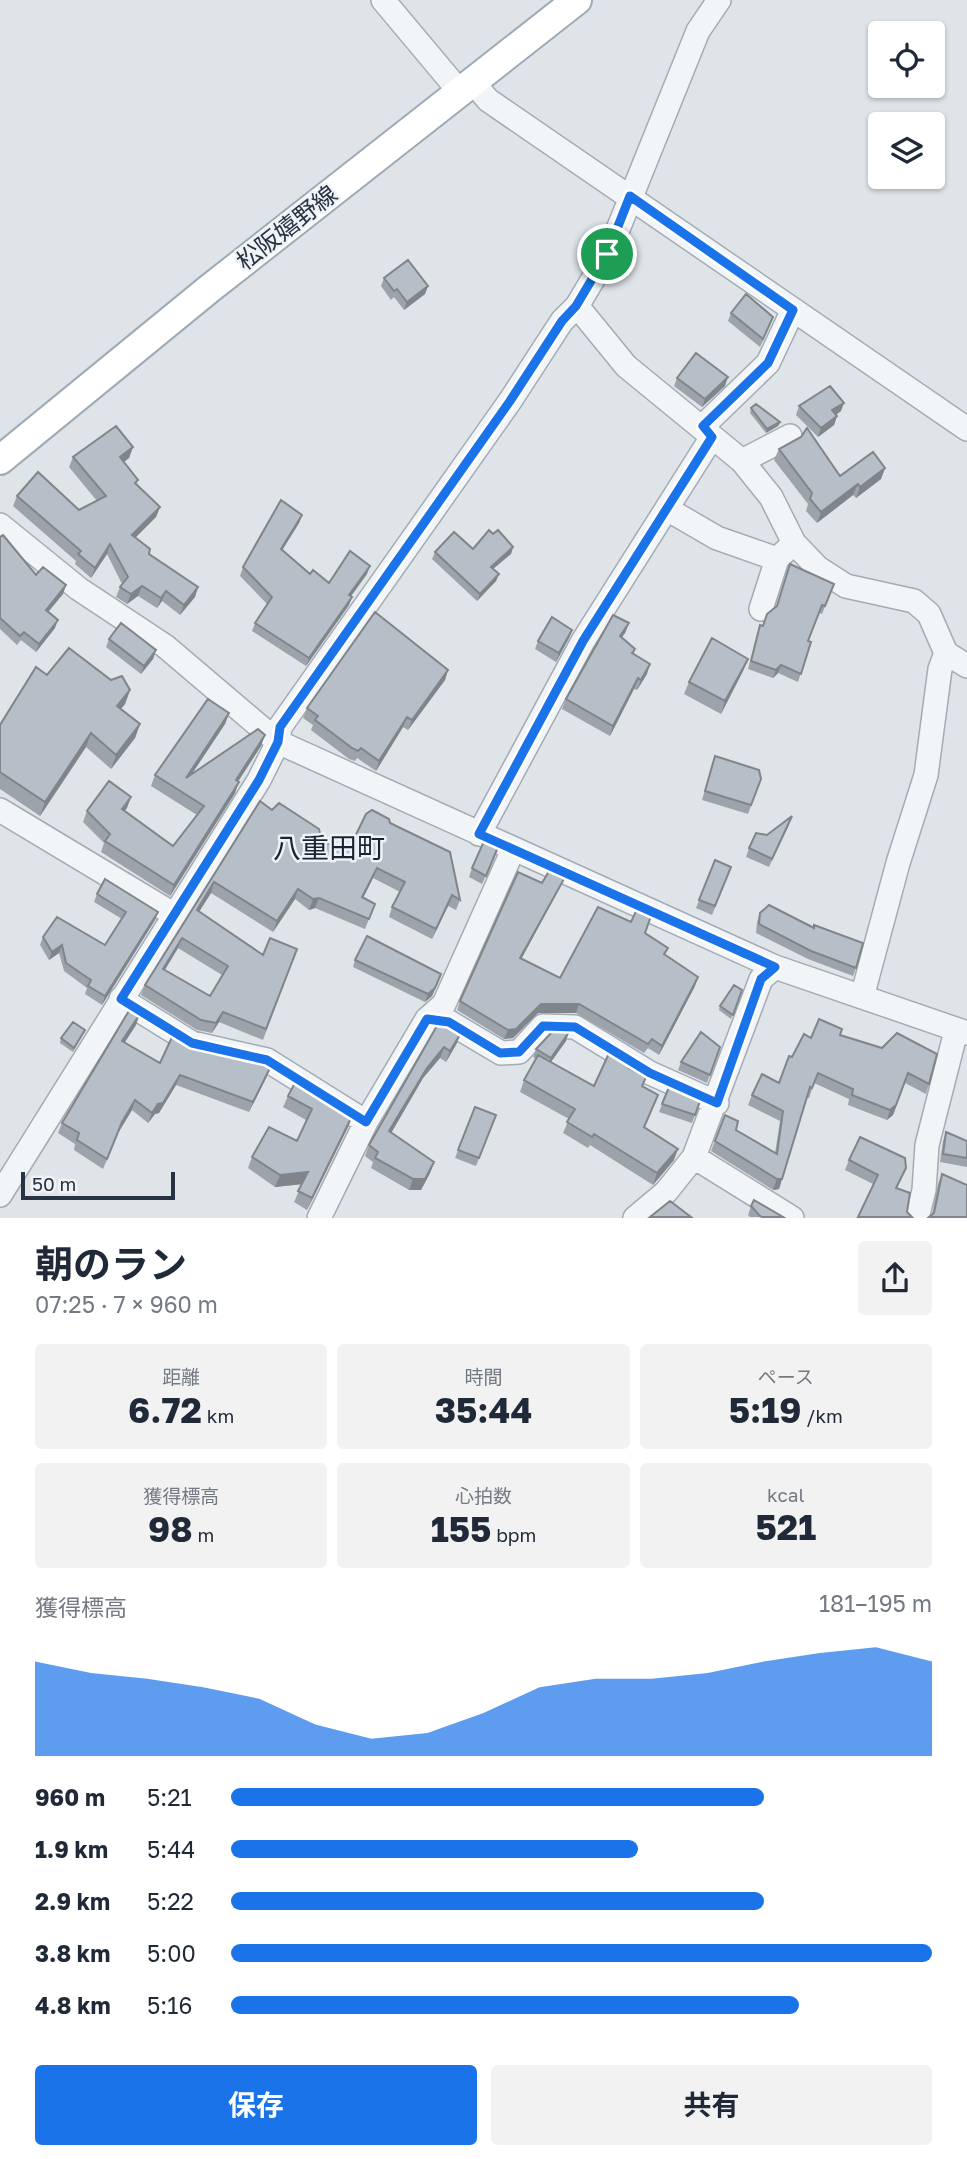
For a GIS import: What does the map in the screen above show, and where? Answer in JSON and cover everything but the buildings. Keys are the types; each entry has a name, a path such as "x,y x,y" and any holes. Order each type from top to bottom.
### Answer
{"main road":[{"name":"松阪嬉野線","path":"0,460 578,0"}],"street":[{"path":"383,0 467,87 967,429"},
{"path":"0,1195 259,780 278,742 280,727 510,401 562,321 576,306 607,254 698,31 719,0"},
{"path":"576,306 626,366 741,461 771,497 794,543 835,581 914,601 935,625 946,653 967,666"},
{"path":"479,834 583,641 654,525 667,509 708,432 768,363 793,310"},
{"path":"741,461 790,436"},
{"path":"667,509 717,538 777,559"},
{"path":"0,525 79,589 166,646 278,742 775,967 961,1032 927,1144 924,1190 917,1217"},
{"path":"761,609 777,559 794,543"},
{"path":"862,997 898,863 926,775 940,669 946,653"},
{"path":"0,810 173,914"},
{"path":"319,1217 366,1122 427,1019 444,1004 513,850"},
{"path":"635,1217 666,1192 694,1157 717,1103 761,979 775,967"},
{"path":"121,999 192,1043 267,1060 366,1122"},
{"path":"427,1019 449,1022 500,1053 519,1052 543,1026 575,1027 650,1073 717,1103"},
{"path":"694,1157 792,1217"}],"district":[{"name":"八重田町","path":"329,848"}],"route":[{"path":"630,196 793,310 768,363 703,426 712,437 583,641 479,834 775,967 761,979 717,1103 650,1073 575,1027 543,1026 519,1052 500,1053 449,1022 427,1019 366,1122 267,1060 192,1043 121,999 259,780 278,742 280,727 510,401 562,321 576,306 607,254 630,196"}]}
